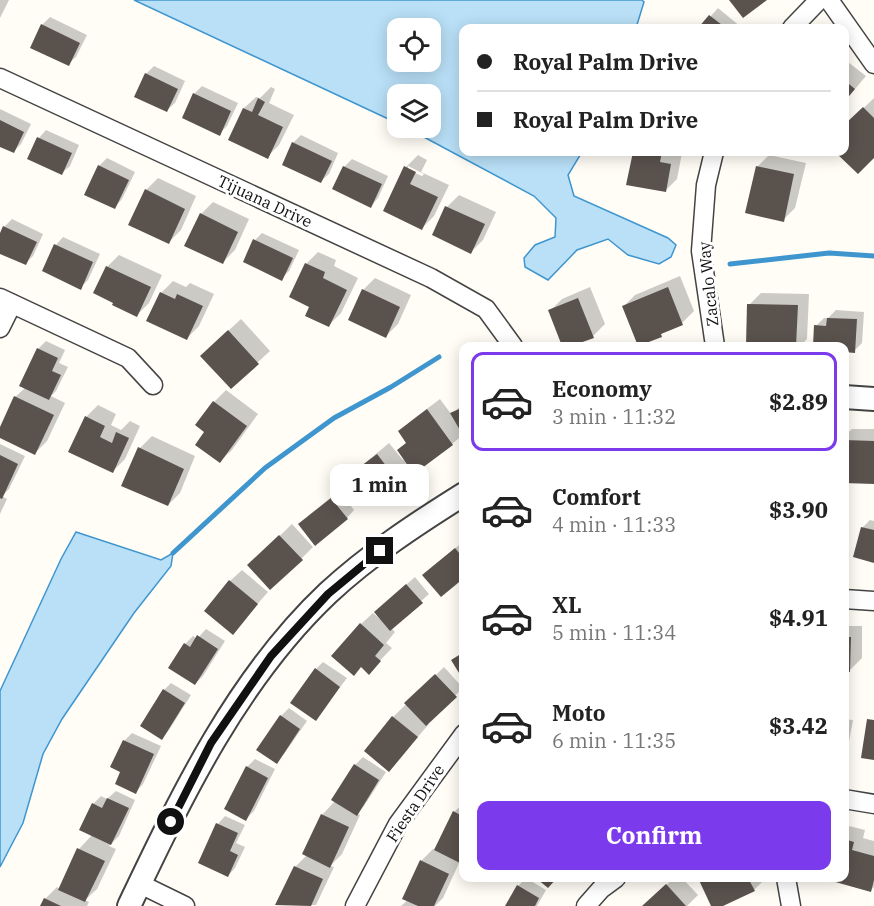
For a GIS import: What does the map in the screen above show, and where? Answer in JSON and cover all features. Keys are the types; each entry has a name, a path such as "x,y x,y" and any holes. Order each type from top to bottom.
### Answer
{"street":[{"path":"796,24 819,0"},
{"path":"829,0 846,24"},
{"path":"849,28 874,64"},
{"name":"Tijuana Drive","path":"0,78 431,278 486,309 510,342"},
{"name":"Zacalo Way","path":"713,156 706,185 701,251 714,342"},
{"path":"0,328 6,301 128,358 153,384"},
{"path":"849,397 874,399"},
{"path":"129,906 211,743 271,656 328,594 398,536 459,497"},
{"path":"849,599 874,601"},
{"name":"Fiesta Drive","path":"355,906 398,824 459,741"},
{"path":"849,800 874,804"},
{"path":"586,906 611,882"},
{"path":"787,882 790,906"},
{"path":"140,884 185,906"}],"water":[{"path":"134,0 642,0 644,2 637,24 459,24 459,156 426,138 441,138 441,84 387,84 387,118"},
{"path":"459,156 580,156 568,175 574,196 668,238 676,245 671,257 659,264 628,255 608,239 577,250 548,280 525,267 524,258 535,245 555,237 556,218 534,196"},
{"path":"76,532 161,560 173,553 171,566 134,613 62,719 43,754 23,823 0,867 0,691 61,559"}],"building":[{"path":"729,0 767,0 743,18"},
{"path":"709,15 721,24 701,24"},
{"path":"41,24 80,43 69,66 30,48"},
{"path":"145,73 178,89 167,112 134,97"},
{"path":"849,84 855,89 849,96"},
{"path":"193,93 231,111 220,136 182,118"},
{"path":"258,98 265,102 258,115 283,127 268,159 228,140 243,108 252,112"},
{"path":"863,107 874,118 874,158 858,174 839,156 849,156 849,120"},
{"path":"0,120 24,132 14,153 0,147"},
{"path":"37,137 72,153 62,175 27,159"},
{"path":"292,142 332,161 321,183 282,165"},
{"path":"632,156 661,156 660,162 671,164 666,192 626,185"},
{"path":"98,165 129,180 115,209 84,195"},
{"path":"343,166 382,184 371,208 332,189"},
{"path":"404,166 416,172 410,184 438,197 422,230 383,211"},
{"path":"756,166 794,174 784,222 745,213"},
{"path":"145,189 185,209 169,244 128,225"},
{"path":"445,206 485,224 471,254 432,235"},
{"path":"200,213 238,232 223,264 184,246"},
{"path":"3,226 37,242 26,265 0,254 0,233"},
{"path":"253,239 293,258 282,281 243,262"},
{"path":"54,244 93,262 81,290 42,271"},
{"path":"305,263 325,272 323,278 347,290 329,327 305,316 309,307 289,297"},
{"path":"106,266 151,287 137,317 93,293"},
{"path":"668,287 683,325 649,342 636,342 622,306"},
{"path":"362,289 400,307 386,338 348,320"},
{"path":"160,292 175,299 177,294 203,306 187,340 146,321"},
{"path":"578,298 594,338 582,342 560,342 548,310"},
{"path":"747,304 798,305 796,342 746,342"},
{"path":"827,318 857,319 855,353 849,352 849,342 813,342 814,325 826,326"},
{"path":"228,330 259,364 231,389 200,356"},
{"path":"37,348 58,358 52,371 61,375 49,400 19,386"},
{"path":"14,396 54,415 35,455 0,438 0,427"},
{"path":"213,401 247,426 220,463 195,445 204,432 195,425"},
{"path":"427,409 453,445 414,474 397,450 406,443 398,431"},
{"path":"459,409 459,428 450,413"},
{"path":"85,416 105,426 100,437 112,443 116,432 129,438 113,473 68,452"},
{"path":"849,440 874,441 874,484 849,483"},
{"path":"138,447 184,469 168,506 121,486"},
{"path":"377,454 397,480 365,506 344,479"},
{"path":"0,455 18,464 2,499 0,498"},
{"path":"331,498 348,519 315,546 298,524"},
{"path":"861,527 874,530 874,563 853,557"},
{"path":"279,535 303,560 270,590 247,565"},
{"path":"455,548 459,553 459,582 441,597 422,575"},
{"path":"229,580 258,604 233,635 204,611"},
{"path":"406,584 423,603 390,631 374,612"},
{"path":"360,623 384,645 375,656 381,661 369,675 361,667 354,676 331,656"},
{"path":"197,635 218,649 195,685 168,668 184,643 190,647"},
{"path":"849,637 851,637 850,672"},
{"path":"459,655 459,673 451,660"},
{"path":"315,668 340,687 316,721 290,703"},
{"path":"435,674 457,697 426,726 404,703"},
{"path":"163,689 185,703 162,740 140,726"},
{"path":"280,715 300,729 277,764 256,750"},
{"path":"392,716 418,737 389,772 364,751"},
{"path":"867,719 874,720 874,760 861,758"},
{"path":"123,740 154,754 136,794 115,784 120,772 110,767"},
{"path":"354,764 379,780 357,816 331,800"},
{"path":"246,766 268,778 246,821 224,809"},
{"path":"107,798 129,808 111,845 79,830 92,803 102,808"},
{"path":"453,811 459,814 459,862 434,850"},
{"path":"321,814 349,827 330,868 302,854"},
{"path":"216,823 238,833 230,851 238,855 228,877 198,863"},
{"path":"849,840 854,842 852,850 874,856 874,880 871,892 835,882 849,882"},
{"path":"77,848 105,861 85,902 58,890"},
{"path":"420,860 449,874 434,906 418,906 402,899"},
{"path":"294,866 323,879 311,906 275,905"},
{"path":"541,882 553,882 548,888"},
{"path":"700,882 750,882 755,891 723,906 711,906"},
{"path":"666,884 686,906 642,906"},
{"path":"517,885 539,898 535,906 505,906"},
{"path":"44,898 61,906 40,906"}],"waterway":[{"path":"730,264 829,253 874,256"},
{"path":"173,553 265,468 334,418 391,387 439,357"}],"route":[{"path":"171,822 211,743 271,656 328,594 380,551"}]}
